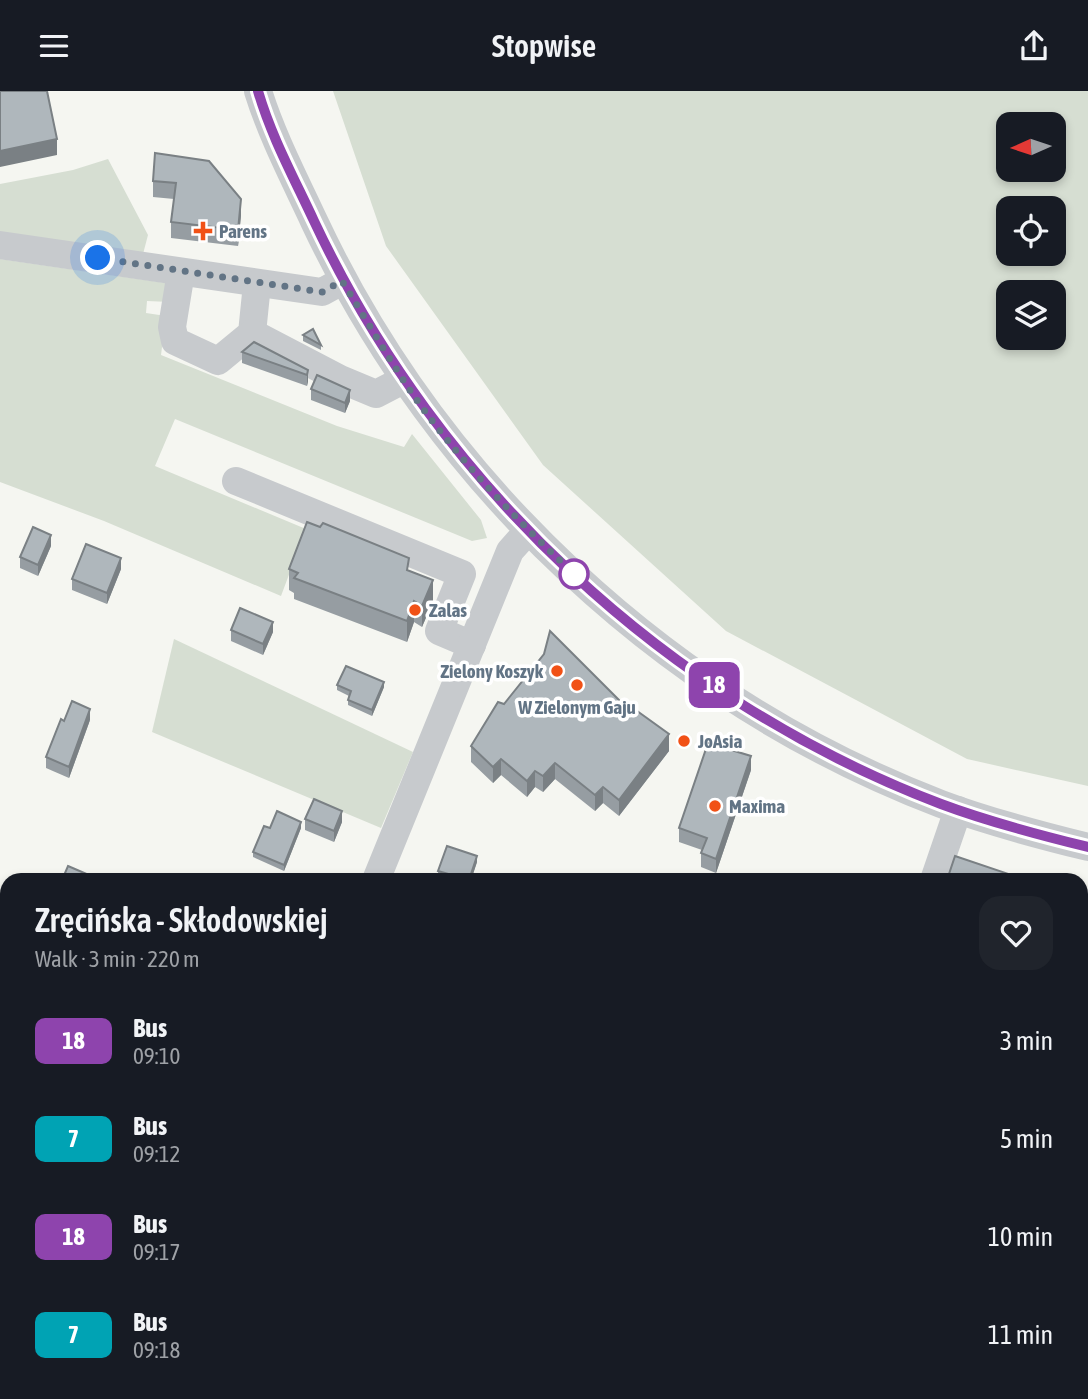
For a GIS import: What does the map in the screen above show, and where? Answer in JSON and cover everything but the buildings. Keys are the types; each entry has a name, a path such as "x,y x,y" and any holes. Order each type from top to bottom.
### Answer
{"street":[{"path":"258,91 267,122 342,281 403,380 459,454 528,531 617,614 740,703 866,772 958,810 1088,847"},
{"path":"0,245 322,292 342,281"},
{"path":"181,272 172,327 175,341 218,361 252,333 257,284"},
{"path":"252,333 340,379 376,394 403,380"},
{"path":"236,481 462,574 439,631 472,645"},
{"path":"379,873 510,551 528,531"},
{"path":"936,873 958,810"}],"shaded area":[{"path":"333,91 1088,91 1088,786 967,759 726,631 543,465 386,246"},
{"path":"108,159 148,235 143,254 0,232 0,184 73,170"},
{"path":"0,259 173,284 170,302 147,301 146,313 166,316 161,355 337,426 404,447 412,434 481,520 487,538 472,541 175,419 155,466 306,529 281,596 104,521 0,482"},
{"path":"174,639 413,752 381,828 152,732"}],"bus line":[{"name":"18","path":"258,91 267,122 342,281 403,380 459,454 528,531 617,614 740,703 866,772 942,804 1032,834 1088,847"}],"place":[{"name":"Parens","path":"203,231"},
{"name":"Zalas","path":"415,610"},
{"name":"Zielony Koszyk","path":"557,671"},
{"name":"W Zielonym Gaju","path":"577,685"},
{"name":"JoAsia","path":"684,741"},
{"name":"Maxima","path":"715,806"}],"route":[{"path":"98,258 322,292 342,281 403,380 459,454 528,531 581,580 574,574"}]}
